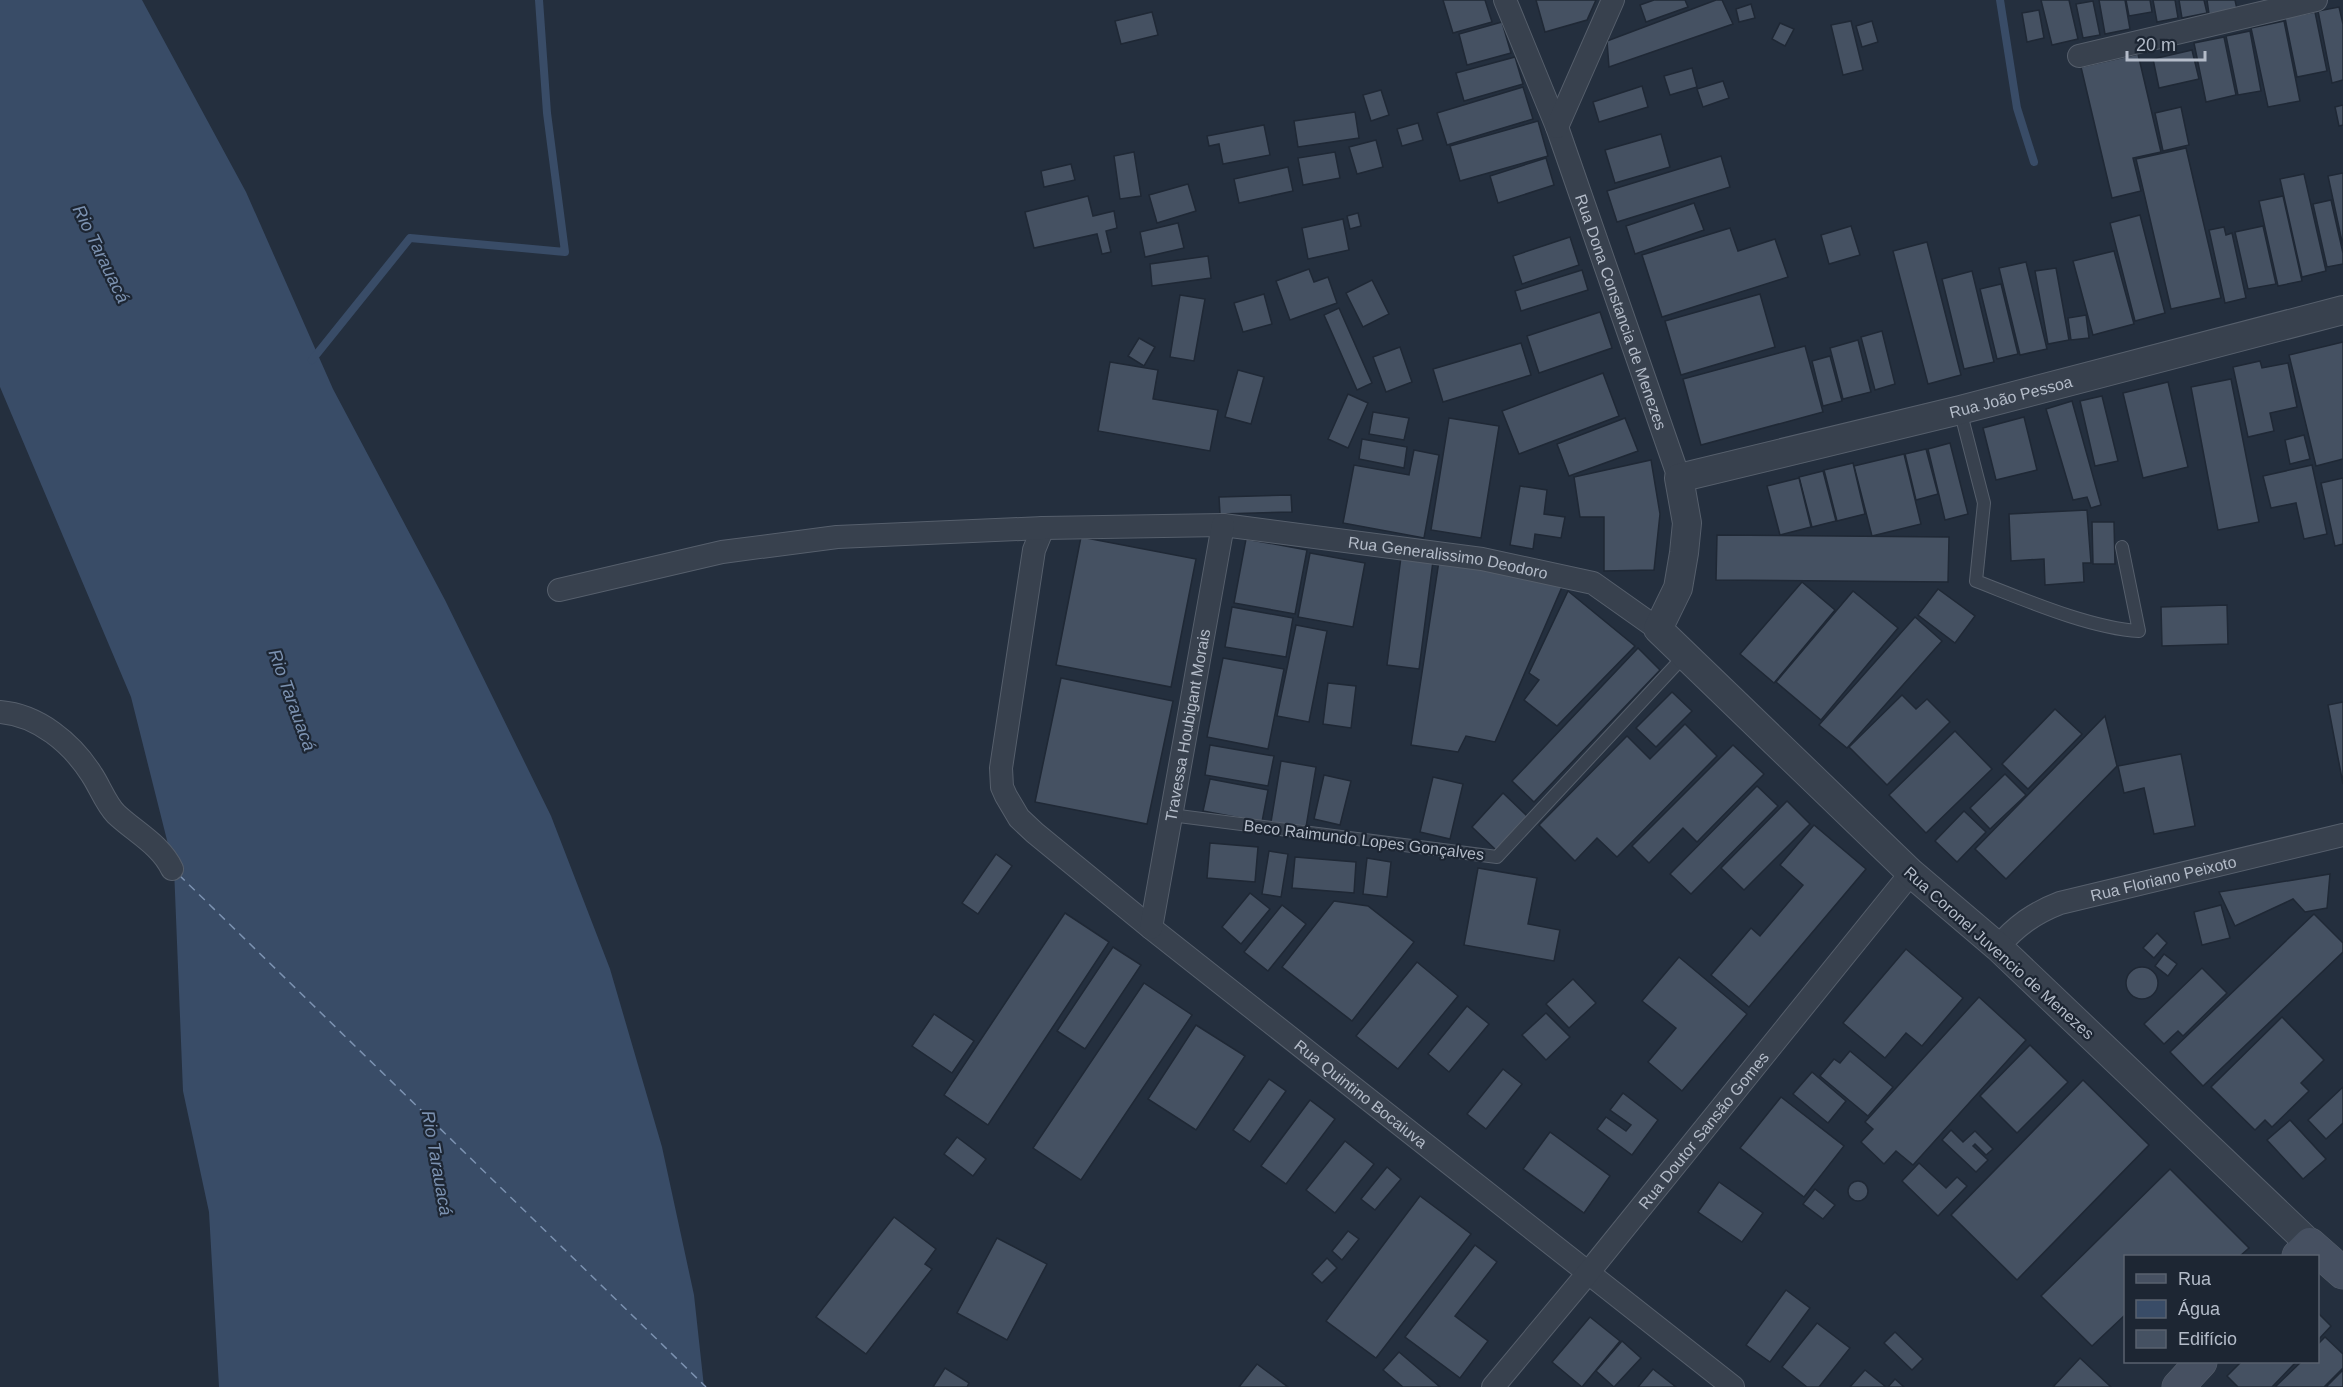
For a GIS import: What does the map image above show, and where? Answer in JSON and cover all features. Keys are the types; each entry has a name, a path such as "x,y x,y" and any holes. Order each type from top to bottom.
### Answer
{"main road":[{"name":"Rua Coronel Juvencio de Menezes","path":"2319,1259 2343,1273"},
{"path":"2178,1387 2200,1363"}],"street":[{"name":"Rua Dona Constancia de Menezes","path":"1505,0 1557,127 1679,478 1687,523 1684,553 1678,588 1658,629"},
{"path":"1557,127 1613,0"},
{"path":"2079,56 2316,0"},
{"name":"Rua João Pessoa","path":"1679,478 1960,410 2343,310"},
{"name":"Rua Generalissimo Deodoro","path":"559,590 692,558 837,537 1043,528 1224,525 1482,559 1593,583 1658,629"},
{"name":"Travessa Houbigant Morais","path":"1151,928 1224,525"},
{"name":"Rua Quintino Bocaiuva","path":"1043,528 1034,550 1001,768 1002,788 1019,818 1151,928 1733,1387"},
{"name":"Rua Coronel Juvencio de Menezes","path":"1658,629 1911,873 1998,947 2304,1250"},
{"path":"0,712 15,713 38,722 63,741 91,772 114,812 167,857 172,868"},
{"name":"Rua Floriano Peixoto","path":"1998,947 2019,925 2039,911 2060,903 2343,835"},
{"name":"Rua Doutor Sansão Gomes","path":"1493,1387 1911,873"}],"lane":[{"path":"1960,410 1984,503 1976,580 2039,605 2121,630 2139,631 2122,547"},
{"name":"Beco Raimundo Lopes Gonçalves","path":"1171,814 1497,857 1685,655"}],"water":[{"name":"Rio Tarauacá","path":"0,0 142,0 246,192 333,389 445,600 551,816 610,969 662,1147 694,1295 704,1387 219,1387 209,1212 183,1091 174,868 131,697 0,387"}],"building":[{"path":"1443,0 1485,0 1492,22 1453,33"},
{"path":"1536,0 1596,0 1587,20 1545,32"},
{"path":"1654,0 1685,0 1688,7 1646,22 1640,5"},
{"path":"1716,0 1722,0 1733,24 1609,67 1607,41"},
{"path":"2041,0 2069,0 2078,39 2052,45"},
{"path":"2099,0 2125,0 2130,29 2105,34"},
{"path":"2126,0 2150,0 2152,12 2129,16"},
{"path":"2153,0 2175,0 2178,18 2157,22"},
{"path":"2179,0 2204,0 2207,13 2182,18"},
{"path":"2207,0 2235,0 2237,9 2209,14"},
{"path":"2093,1 2100,35 2083,38 2076,4"},
{"path":"1751,4 1755,18 1739,22 1736,9"},
{"path":"2339,7 2343,24 2343,80 2332,83 2318,11"},
{"path":"2039,10 2044,38 2027,42 2022,13"},
{"path":"1152,12 1158,35 1121,44 1115,21"},
{"path":"2315,12 2327,71 2297,77 2285,18"},
{"path":"1851,21 1863,70 1843,75 1831,25"},
{"path":"1872,21 1878,42 1862,47 1856,26"},
{"path":"2284,21 2300,101 2268,107 2251,28"},
{"path":"1502,22 1511,53 1467,65 1459,34"},
{"path":"1780,23 1794,29 1785,46 1772,39"},
{"path":"2250,31 2261,91 2238,95 2226,36"},
{"path":"2224,37 2236,95 2206,102 2194,43"},
{"path":"2192,50 2199,79 2159,88 2153,59"},
{"path":"2138,54 2161,152 2133,158 2141,191 2112,198 2081,67"},
{"path":"1515,57 1523,84 1464,101 1456,73"},
{"path":"1692,68 1697,87 1670,95 1664,76"},
{"path":"1723,81 1729,98 1703,107 1697,89"},
{"path":"1642,86 1648,107 1599,122 1593,102"},
{"path":"1523,87 1533,119 1447,145 1437,113"},
{"path":"1381,90 1389,115 1371,121 1363,95"},
{"path":"2343,105 2343,125 2339,126 2335,107"},
{"path":"2181,107 2189,145 2163,151 2155,113"},
{"path":"1355,112 1359,138 1298,147 1294,121"},
{"path":"1538,121 1548,156 1460,181 1450,146"},
{"path":"1418,123 1423,140 1402,146 1397,129"},
{"path":"1264,125 1270,155 1223,164 1219,144 1209,146 1207,136"},
{"path":"1661,134 1670,167 1615,183 1605,150"},
{"path":"1376,140 1383,167 1357,174 1349,147"},
{"path":"2186,148 2221,298 2171,309 2136,159"},
{"path":"1134,152 1141,196 1120,199 1114,156"},
{"path":"1335,152 1340,178 1303,185 1298,158"},
{"path":"1721,156 1730,187 1617,222 1607,191"},
{"path":"1546,158 1554,185 1498,203 1490,176"},
{"path":"1071,164 1075,180 1044,187 1041,171"},
{"path":"1288,167 1293,191 1239,203 1234,179"},
{"path":"2343,173 2343,246 2328,176"},
{"path":"2304,174 2326,271 2302,277 2280,179"},
{"path":"1188,184 1196,211 1157,223 1149,195"},
{"path":"1088,196 1093,216 1114,211 1117,228 1106,231 1111,252 1102,254 1097,234 1034,248 1025,212"},
{"path":"2283,196 2302,281 2278,286 2259,201"},
{"path":"2331,200 2343,253 2343,264 2327,267 2313,204"},
{"path":"1694,203 1704,230 1635,254 1626,226"},
{"path":"1358,213 1361,226 1350,229 1347,216"},
{"path":"2140,215 2165,313 2135,321 2110,223"},
{"path":"1343,219 1349,250 1308,259 1302,228"},
{"path":"1178,223 1184,248 1145,257 1140,232"},
{"path":"1851,226 1860,255 1829,264 1821,235"},
{"path":"2263,226 2276,284 2248,289 2235,232"},
{"path":"2224,227 2226,235 2232,233 2246,298 2225,303 2209,230"},
{"path":"1730,228 1738,251 1775,239 1788,277 1662,317 1642,255"},
{"path":"1570,237 1579,265 1522,284 1513,256"},
{"path":"1927,242 1961,375 1928,384 1893,251"},
{"path":"2114,251 2134,324 2093,335 2073,261"},
{"path":"1208,256 1211,278 1152,286 1150,264"},
{"path":"2026,262 2047,349 2020,355 1999,268"},
{"path":"2056,268 2069,340 2048,344 2035,271"},
{"path":"1309,269 1314,282 1328,277 1337,303 1290,320 1276,281"},
{"path":"1582,270 1588,290 1521,311 1515,291"},
{"path":"1972,271 1994,362 1964,369 1942,279"},
{"path":"1372,280 1389,314 1363,327 1346,293"},
{"path":"2001,284 2018,354 1997,359 1980,289"},
{"path":"1264,294 1272,324 1243,332 1234,303"},
{"path":"1760,294 1775,347 1681,375 1665,321"},
{"path":"1180,295 1205,299 1194,361 1170,357"},
{"path":"1339,308 1372,383 1357,390 1324,315"},
{"path":"1600,312 1612,348 1539,373 1527,336"},
{"path":"2086,315 2089,338 2071,340 2068,318"},
{"path":"1882,331 1895,384 1875,390 1861,337"},
{"path":"1139,338 1155,347 1144,366 1128,356"},
{"path":"1858,340 1871,392 1843,399 1830,348"},
{"path":"2343,342 2343,459 2316,466 2289,355"},
{"path":"1521,343 1531,375 1443,402 1433,369"},
{"path":"1805,346 1823,412 1701,445 1683,379"},
{"path":"1400,347 1412,382 1386,392 1373,357"},
{"path":"1830,356 1842,401 1823,406 1812,361"},
{"path":"2260,361 2262,368 2288,363 2297,407 2270,413 2274,431 2248,437 2233,367"},
{"path":"1110,362 1158,370 1153,399 1218,410 1210,451 1098,431"},
{"path":"1238,370 1264,377 1251,424 1225,417"},
{"path":"1603,373 1619,416 1519,454 1502,411"},
{"path":"2231,379 2259,522 2218,530 2191,387"},
{"path":"2168,382 2188,467 2143,478 2123,393"},
{"path":"1348,394 1368,403 1348,448 1328,439"},
{"path":"2102,396 2118,461 2095,466 2080,401"},
{"path":"2072,401 2101,505 2091,508 2087,497 2073,500 2046,409"},
{"path":"1373,412 1409,418 1404,440 1369,434"},
{"path":"2024,417 2037,470 1996,480 1983,428"},
{"path":"1449,418 1499,426 1481,538 1431,530"},
{"path":"1625,418 1638,451 1569,476 1557,444"},
{"path":"2304,435 2310,459 2290,464 2285,440"},
{"path":"1362,439 1407,447 1404,468 1359,459"},
{"path":"1950,443 1968,514 1945,520 1928,449"},
{"path":"1926,449 1938,494 1916,500 1905,454"},
{"path":"1414,450 1439,455 1424,538 1343,523 1354,465 1409,475"},
{"path":"1904,454 1921,524 1872,536 1854,466"},
{"path":"1651,460 1660,514 1654,570 1604,571 1604,517 1580,517 1574,477"},
{"path":"1853,463 1865,514 1837,521 1824,470"},
{"path":"2312,465 2327,534 2304,539 2296,503 2271,508 2263,476"},
{"path":"1823,471 1836,521 1812,527 1799,477"},
{"path":"1799,478 1811,527 1780,535 1767,486"},
{"path":"2343,478 2343,544 2335,546 2321,483"},
{"path":"1520,486 1547,490 1544,514 1565,517 1561,538 1535,534 1533,549 1510,545"},
{"path":"1291,495 1292,512 1220,514 1219,497"},
{"path":"2087,510 2091,563 2083,563 2084,582 2045,585 2044,559 2011,561 2009,514"},
{"path":"2092,522 2114,522 2115,564 2093,564"},
{"path":"1717,535 1949,537 1948,582 1716,580"},
{"path":"1081,537 1196,559 1171,687 1056,665"},
{"path":"1246,539 1307,550 1295,614 1234,603"},
{"path":"1310,553 1365,563 1353,627 1298,617"},
{"path":"1401,557 1433,561 1419,669 1387,665"},
{"path":"1439,561 1565,580 1495,742 1466,736 1458,752 1411,745"},
{"path":"1802,582 1835,610 1774,683 1740,654"},
{"path":"1938,589 1975,616 1955,643 1918,615"},
{"path":"1568,591 1635,646 1557,726 1524,700 1539,680 1529,673"},
{"path":"1853,591 1898,628 1821,720 1776,682"},
{"path":"2227,605 2228,644 2162,646 2161,607"},
{"path":"1232,607 1293,618 1286,657 1225,647"},
{"path":"1915,617 1942,641 1847,748 1819,725"},
{"path":"1296,625 1327,631 1309,722 1277,716"},
{"path":"1638,648 1660,670 1534,802 1512,781"},
{"path":"1223,658 1284,669 1268,749 1207,737"},
{"path":"1061,678 1173,701 1147,824 1035,802"},
{"path":"1328,683 1356,686 1351,728 1323,724"},
{"path":"1672,692 1692,711 1656,747 1636,728"},
{"path":"1902,695 1916,709 1927,699 1950,722 1887,785 1849,747"},
{"path":"2343,702 2343,784 2328,705"},
{"path":"2055,709 2082,734 2028,789 2002,764"},
{"path":"2105,716 2117,766 2006,879 1975,849"},
{"path":"1685,724 1717,756 1617,857 1597,838 1575,861 1539,825 1627,736 1650,759"},
{"path":"1955,731 1992,769 1926,833 1889,795"},
{"path":"1210,745 1274,756 1268,786 1205,775"},
{"path":"1733,745 1764,774 1697,842 1683,828 1649,863 1632,846"},
{"path":"2181,754 2195,826 2154,834 2144,788 2124,793 2118,766"},
{"path":"1281,761 1316,767 1306,827 1271,822"},
{"path":"2005,774 2026,795 1990,829 1970,808"},
{"path":"1324,775 1351,781 1340,825 1314,819"},
{"path":"1433,777 1463,784 1450,839 1420,832"},
{"path":"1210,779 1268,790 1262,822 1203,811"},
{"path":"1757,786 1778,806 1691,894 1670,874"},
{"path":"1503,793 1527,816 1496,850 1472,827"},
{"path":"1787,801 1810,824 1744,890 1721,868"},
{"path":"1964,811 1986,832 1957,862 1935,841"},
{"path":"1814,825 1866,869 1749,1007 1711,975 1751,928 1760,936 1803,885 1780,865"},
{"path":"1210,843 1258,847 1255,882 1207,878"},
{"path":"1269,851 1288,854 1281,897 1262,894"},
{"path":"996,854 1012,866 978,914 962,903"},
{"path":"1295,857 1356,862 1354,893 1292,888"},
{"path":"1367,858 1391,862 1387,897 1363,894"},
{"path":"1478,868 1537,878 1528,924 1560,930 1554,961 1464,945"},
{"path":"2330,874 2327,908 2305,912 2293,899 2235,926 2219,892"},
{"path":"1250,893 1270,909 1241,944 1222,927"},
{"path":"1334,901 1368,906 1414,942 1352,1021 1282,967"},
{"path":"1282,905 1306,924 1268,971 1244,952"},
{"path":"2221,905 2230,938 2202,945 2194,912"},
{"path":"1065,913 1109,942 988,1125 944,1095"},
{"path":"2314,914 2343,943 2343,952 2203,1086 2170,1052"},
{"path":"2157,933 2167,943 2154,958 2143,948"},
{"path":"1113,947 1141,965 1085,1049 1057,1031"},
{"path":"1906,949 1963,998 1922,1046 1906,1033 1885,1058 1843,1023"},
{"path":"2164,954 2177,964 2168,976 2155,966"},
{"path":"1679,957 1747,1014 1682,1091 1648,1062 1676,1028 1642,1001"},
{"path":"1417,962 1458,996 1398,1069 1356,1036"},
{"path":"2142,967 2154,971 2158,983 2154,995 2142,999 2130,995 2126,983 2130,971"},
{"path":"2202,968 2227,993 2183,1036 2178,1031 2164,1044 2144,1024"},
{"path":"1573,979 1596,1003 1569,1028 1546,1004"},
{"path":"1144,983 1192,1015 1081,1180 1033,1148"},
{"path":"1979,997 2026,1040 1913,1165 1896,1151 1884,1164 1861,1142 1873,1129 1865,1122"},
{"path":"1467,1006 1489,1024 1449,1072 1428,1054"},
{"path":"1546,1013 1570,1037 1546,1060 1522,1035"},
{"path":"934,1014 974,1041 952,1073 912,1046"},
{"path":"2282,1017 2324,1060 2301,1083 2309,1091 2272,1127 2265,1120 2255,1130 2211,1087"},
{"path":"1196,1025 1245,1056 1196,1130 1148,1099"},
{"path":"2030,1045 2068,1082 2017,1133 1980,1096"},
{"path":"1850,1051 1893,1087 1868,1116 1820,1076 1834,1059 1840,1063"},
{"path":"1503,1069 1522,1084 1486,1129 1467,1114"},
{"path":"1812,1072 1846,1101 1828,1123 1793,1094"},
{"path":"1269,1079 1286,1091 1250,1142 1233,1130"},
{"path":"2083,1080 2149,1145 2017,1280 1951,1215"},
{"path":"2343,1087 2343,1123 2326,1139 2308,1120"},
{"path":"1623,1093 1658,1120 1632,1155 1597,1129 1606,1117 1626,1131 1631,1125 1610,1110"},
{"path":"1781,1097 1844,1146 1804,1197 1740,1148"},
{"path":"1310,1100 1335,1119 1286,1184 1261,1166"},
{"path":"2290,1120 2326,1159 2303,1179 2267,1140"},
{"path":"1951,1130 1963,1142 1975,1131 1993,1149 1986,1155 1975,1144 1973,1146 1988,1160 1976,1172 1942,1140"},
{"path":"1550,1132 1610,1176 1584,1213 1523,1169"},
{"path":"957,1137 986,1159 973,1176 944,1154"},
{"path":"1345,1141 1374,1164 1335,1213 1306,1190"},
{"path":"1919,1163 1946,1188 1957,1177 1967,1186 1938,1216 1902,1181"},
{"path":"1387,1167 1401,1179 1375,1210 1361,1199"},
{"path":"2170,1169 2249,1248 2241,1255 2124,1255 2124,1316 2092,1346 2041,1296"},
{"path":"1858,1181 1865,1184 1868,1191 1865,1198 1858,1201 1851,1198 1848,1191 1851,1184"},
{"path":"1719,1182 1763,1213 1742,1242 1698,1212"},
{"path":"1815,1189 1835,1205 1823,1219 1803,1204"},
{"path":"1420,1196 1471,1234 1376,1358 1326,1321"},
{"path":"894,1217 936,1249 925,1264 932,1269 866,1354 816,1317"},
{"path":"1348,1231 1359,1239 1342,1260 1332,1251"},
{"path":"997,1238 1047,1264 1007,1340 957,1313"},
{"path":"1475,1245 1497,1262 1455,1316 1488,1341 1460,1378 1405,1337"},
{"path":"1327,1258 1337,1268 1322,1283 1312,1274"},
{"path":"1786,1290 1810,1308 1770,1362 1746,1345"},
{"path":"2319,1314 2331,1326 2319,1339"},
{"path":"1590,1317 1620,1341 1582,1387 1552,1362"},
{"path":"1817,1323 1850,1348 1819,1387 1807,1387 1782,1367"},
{"path":"1895,1332 1923,1359 1912,1370 1884,1343"},
{"path":"2325,1337 2343,1354 2343,1368 2324,1387 2275,1387 2300,1363 2319,1363 2319,1343"},
{"path":"1622,1341 1641,1358 1614,1387 1596,1371"},
{"path":"1399,1352 1440,1387 1403,1387 1383,1370"},
{"path":"2080,1358 2111,1387 2053,1387"},
{"path":"2240,1363 2295,1363 2272,1387 2238,1387 2227,1376"},
{"path":"1257,1364 1288,1387 1239,1387"},
{"path":"945,1368 969,1383 967,1387 933,1387"},
{"path":"1653,1369 1676,1387 1638,1387"},
{"path":"1865,1370 1886,1387 1850,1387"},
{"path":"2343,1370 2343,1387 2326,1387"},
{"path":"1895,1379 1904,1387 1888,1387"}],"waterway":[{"path":"312,360 410,238 565,252 547,113 539,0"},
{"path":"2000,0 2017,108 2034,162"}],"ferry route":[{"path":"179,875 706,1387"}]}
